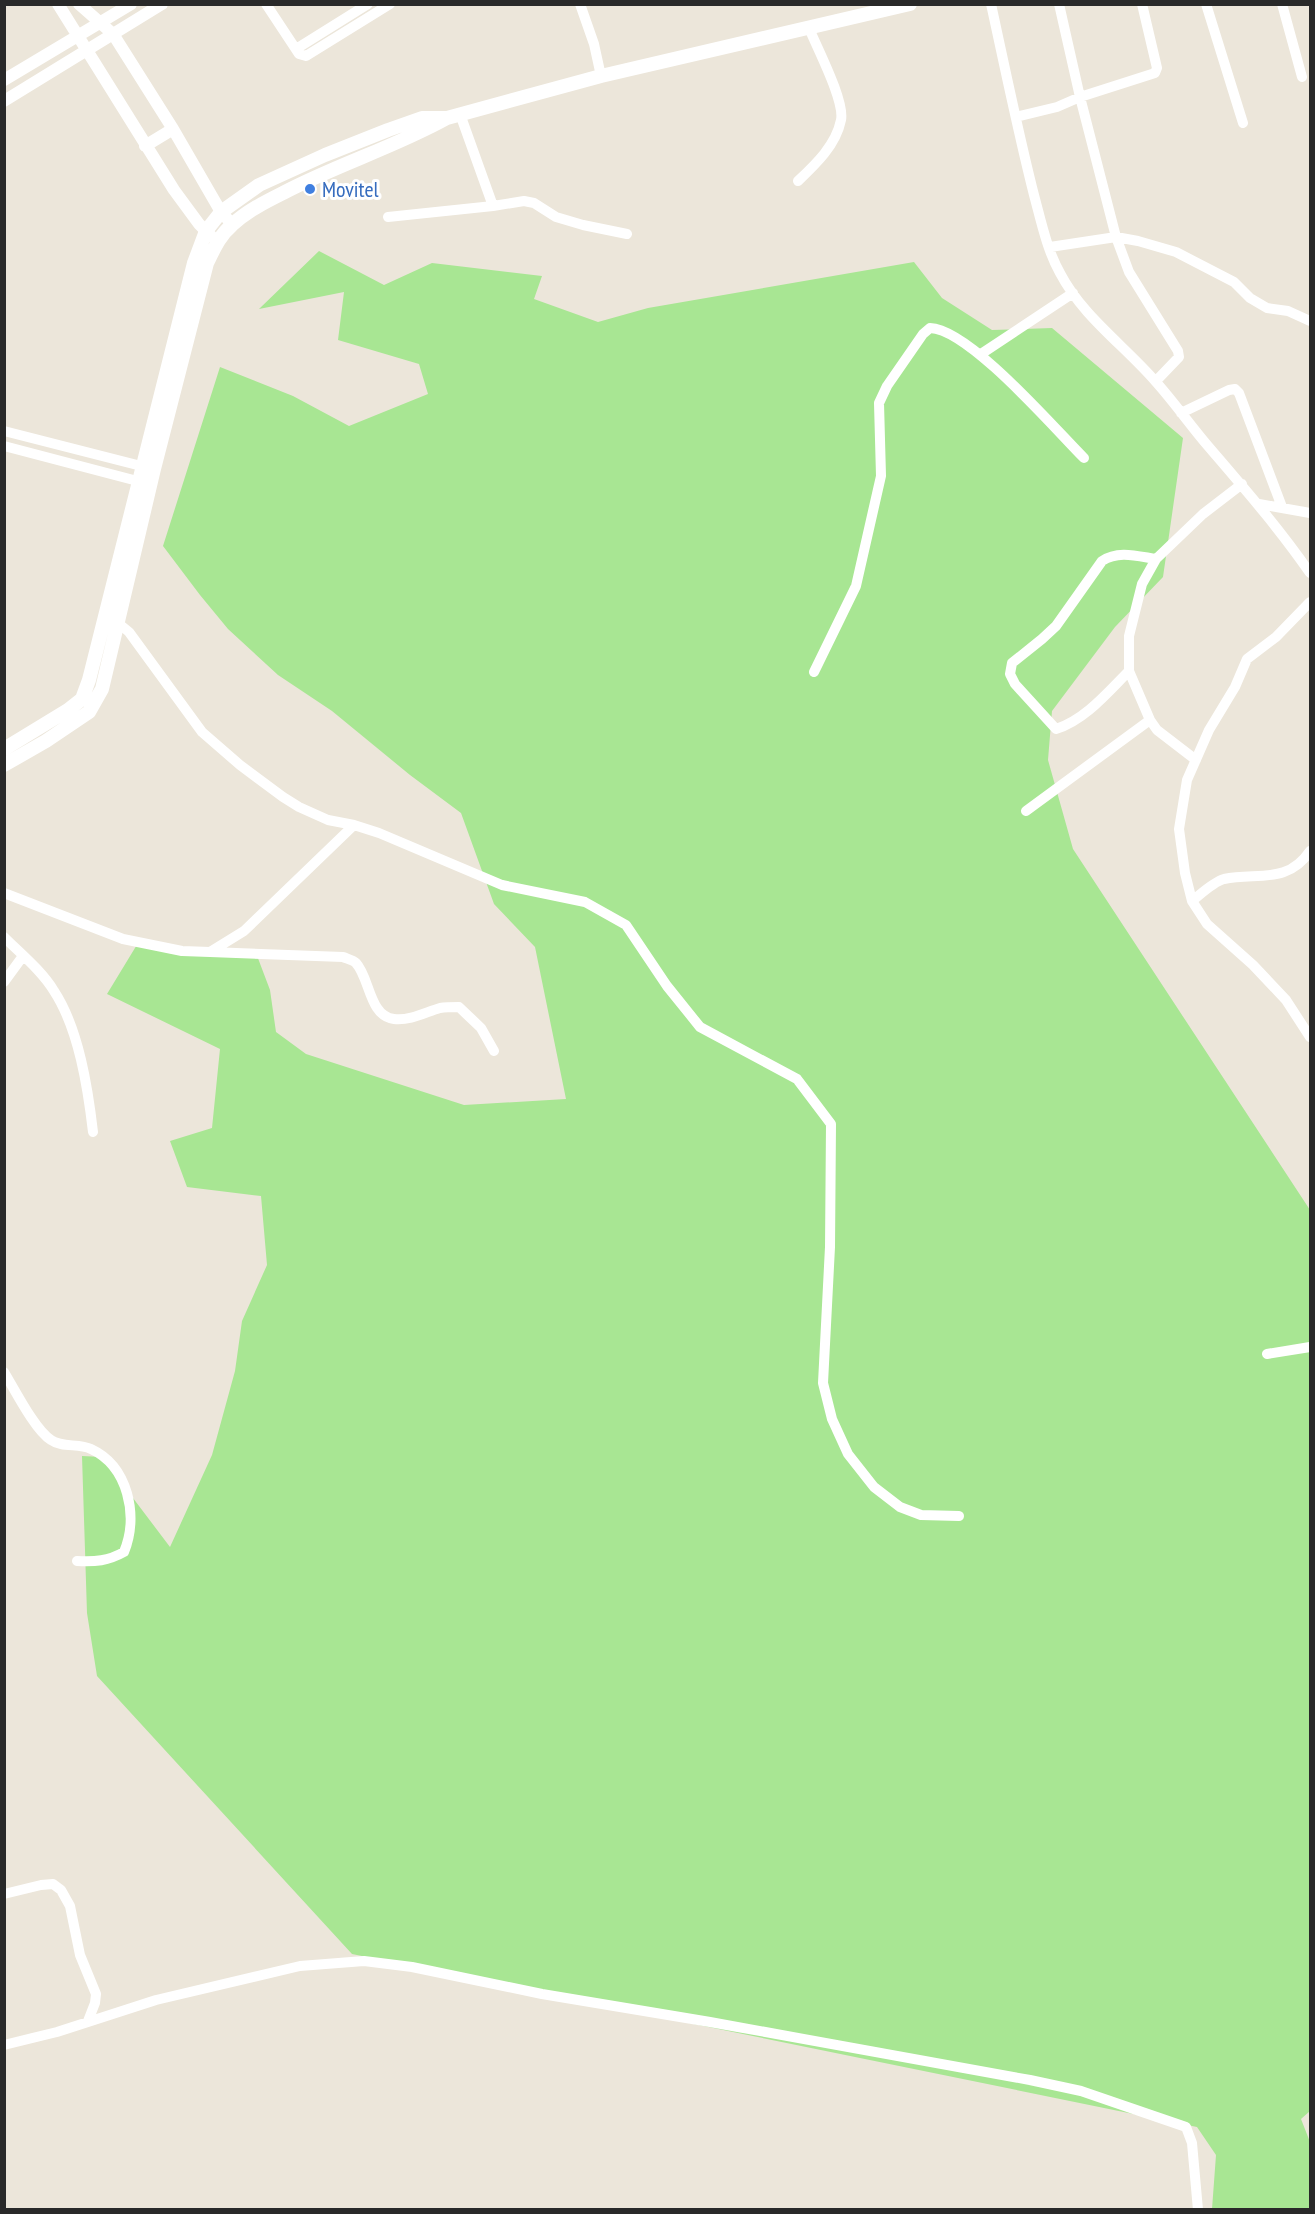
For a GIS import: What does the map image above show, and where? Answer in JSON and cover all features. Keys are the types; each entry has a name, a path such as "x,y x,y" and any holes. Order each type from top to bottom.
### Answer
{"main road":[{"path":"191,300 218,242 232,224 256,207 302,183 454,116 601,76 910,4"},
{"path":"6,758 67,728 89,712 102,689 111,622 191,300 194,262 206,231 221,212 259,185 350,145 422,118 454,116"},
{"path":"350,145 357,159"},
{"path":"295,169 302,183"},
{"path":"6,758 82,699 111,622"},
{"path":"82,699 96,702"}],"street":[{"path":"58,4 145,146 192,215 218,242"},
{"path":"79,4 113,34 221,212 232,224"},
{"path":"4,80 131,4"},
{"path":"4,101 162,4"},
{"path":"266,4 303,56 390,4"},
{"path":"296,49 368,4"},
{"path":"580,4 594,44 601,76"},
{"path":"991,4 1028,170 1059,272 1094,321 1156,381 1283,533 1311,573"},
{"path":"1059,4 1116,237 1129,272 1178,351 1179,357 1156,381"},
{"path":"1016,117 1057,107 1080,97 1152,75 1157,71 1142,4"},
{"path":"1206,4 1243,123"},
{"path":"1282,4 1302,77"},
{"path":"798,181 816,165 833,141 841,119 839,100 809,28"},
{"path":"454,116 493,206"},
{"path":"145,146 172,129"},
{"path":"388,217 524,201 534,203 556,217 627,234"},
{"path":"1050,246 1116,237 1138,241 1176,252 1234,282 1250,298 1267,308 1288,310 1311,321"},
{"path":"981,354 1072,293"},
{"path":"814,672 856,586 881,476 879,403 886,386 923,334 930,328 940,328 981,354 1084,458"},
{"path":"1181,413 1235,389 1239,393 1282,507"},
{"path":"4,431 148,468"},
{"path":"37,454 40,440"},
{"path":"4,446 145,483"},
{"path":"1196,760 1157,730 1150,720 1129,671 1129,636 1143,584 1156,559 1203,514 1242,484"},
{"path":"1259,504 1311,513"},
{"path":"1129,671 1091,709 1056,729 1015,684 1010,674 1012,663 1056,626 1102,561 1111,555 1119,554 1156,559"},
{"path":"1311,602 1276,637 1247,659 1235,687 1209,730 1187,780 1179,829 1185,873 1192,901 1207,924 1253,965 1286,1000 1311,1037"},
{"path":"111,622 129,632 202,732 240,765 298,807 328,820 379,833 502,885 585,902 626,925 667,986 700,1028 797,1079 831,1124 830,1247 823,1383 832,1419 848,1455 874,1487 900,1507 921,1515 959,1516"},
{"path":"1026,812 1150,720"},
{"path":"210,952 244,931 354,825"},
{"path":"1192,901 1222,880 1279,876 1295,866 1311,851"},
{"path":"4,893 123,939 182,951 344,957 354,961 361,970 373,1001 383,1014 395,1019 423,1015 441,1008 459,1007 481,1028 494,1051"},
{"path":"4,937 54,991 70,1022 88,1090 93,1132"},
{"path":"4,982 23,956"},
{"path":"1267,1354 1311,1347"},
{"path":"4,1372 40,1431 52,1441 89,1447 107,1458 125,1484 130,1539 124,1552 111,1559 96,1562 77,1561"},
{"path":"4,1894 53,1884 61,1890 70,1906 80,1955 96,1994 88,2021"},
{"path":"4,2045 57,2032 156,2000 300,1965 342,1961 383,1962 542,1994 940,2063 1081,2091 1186,2127 1192,2144 1198,2210"}],"green space":[{"path":"319,251 384,285 432,263 542,276 534,299 598,322 648,308 914,262 942,298 992,330 1052,328 1183,438 1163,577 1115,627 1052,711 1048,760 1073,849 1310,1210 1310,2111 1301,2119 1310,2142 1310,2209 1212,2209 1216,2155 1197,2127 352,1954 97,1676 87,1613 82,1456 102,1457 170,1547 212,1455 235,1371 242,1321 267,1265 261,1196 187,1187 170,1141 212,1128 220,1049 107,994 138,943 256,953 270,990 276,1032 306,1054 464,1105 566,1099 535,947 494,904 461,813 410,775 332,711 278,675 228,629 163,546 220,367 293,396 349,426 428,394 419,364 338,340 344,292 259,309"}],"place":[{"name":"Movitel","path":"310,189"}]}
